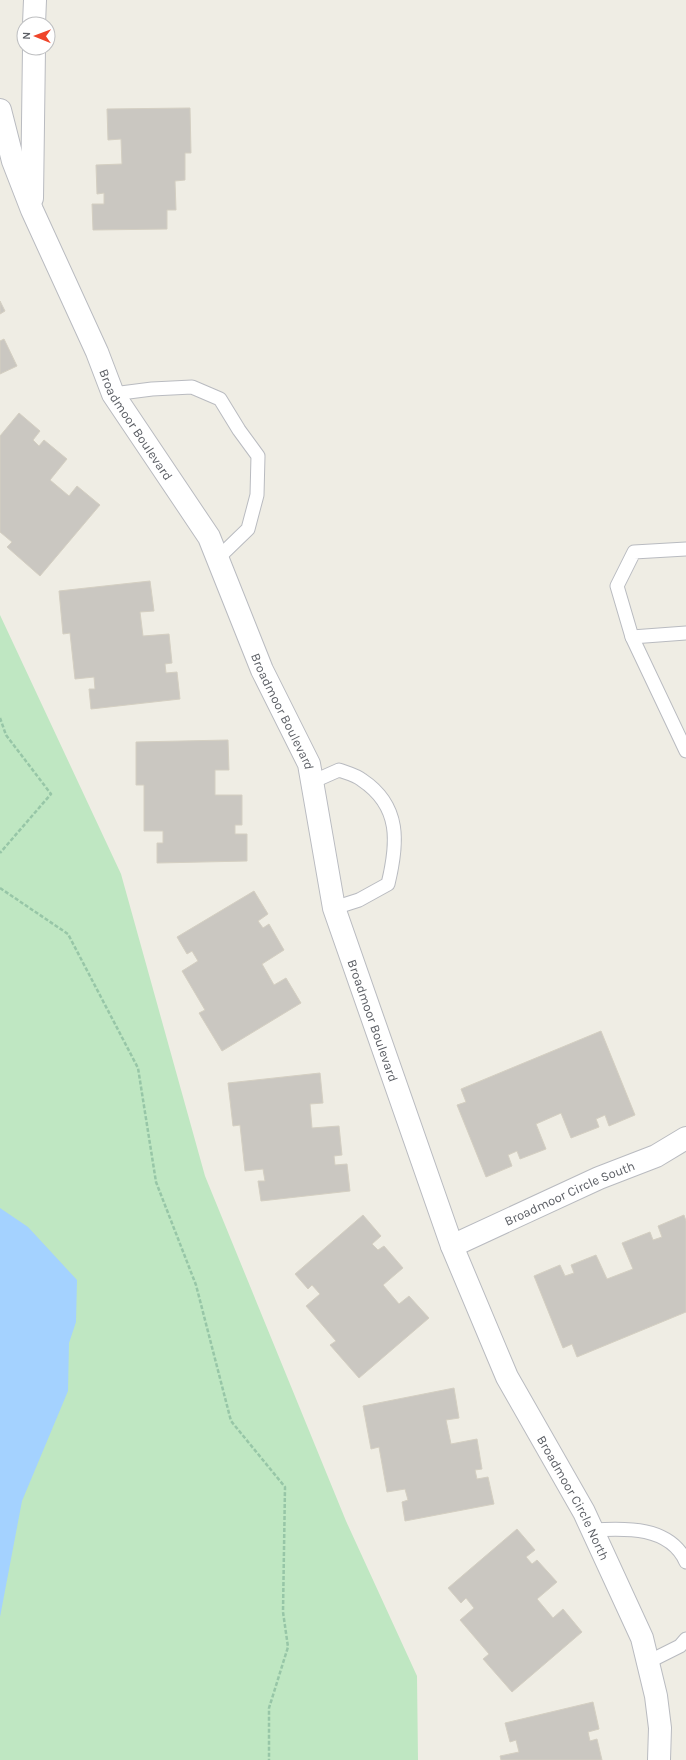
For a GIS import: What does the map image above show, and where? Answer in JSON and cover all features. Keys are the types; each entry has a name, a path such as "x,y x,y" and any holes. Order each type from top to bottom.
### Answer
{"street":[{"path":"34,0 34,16"},
{"name":"Broadmoor Boulevard","path":"32,210 34,56"},
{"name":"Broadmoor Boulevard","path":"0,110 13,161 32,210 97,352 113,394 209,537 262,670 309,764 334,908 452,1246"},
{"name":"Broadmoor Circle South","path":"452,1246 599,1178 656,1156 686,1138"},
{"name":"Broadmoor Circle North","path":"452,1246 506,1377 584,1512 642,1638 656,1696 660,1728 659,1760"}],"lane":[{"path":"113,394 152,389 192,387 220,399 239,430 258,456 257,495 248,529 217,559"},
{"path":"686,550 634,552 617,586 632,637 686,751"},
{"path":"632,637 686,632"},
{"path":"312,782 340,770 362,779 381,796 395,825 394,858 388,884 359,900 334,908"},
{"path":"593,1530 622,1528 657,1534 671,1543 683,1556 686,1562"},
{"path":"648,1662 680,1646 686,1639"}],"path":[{"path":"0,718 6,735 52,794 0,853"},
{"path":"0,888 68,934 138,1068 156,1182 196,1285 231,1420 285,1486 283,1612 288,1647 270,1708 269,1760"}],"green space":[{"path":"0,615 121,874 205,1176 346,1521 417,1676 418,1760 0,1760"}],"water":[{"path":"0,1208 28,1227 77,1280 76,1322 69,1343 68,1391 22,1501 0,1617"}],"building":[{"path":"190,108 191,153 185,153 185,180 175,181 176,210 167,210 167,229 93,230 92,204 104,204 104,193 97,194 96,165 122,164 121,139 108,140 107,109"},
{"path":"0,301 5,311 0,314"},
{"path":"4,339 17,366 0,374 0,341"},
{"path":"19,413 40,431 33,440 39,446 44,440 67,459 50,480 69,496 77,486 100,505 40,576 7,547 12,542 0,532 0,436"},
{"path":"150,581 154,611 140,612 143,636 169,634 172,663 165,664 166,673 177,672 180,699 91,709 89,689 95,689 94,677 75,679 70,633 63,634 59,591"},
{"path":"228,740 229,770 215,770 215,795 242,795 242,825 235,825 235,834 247,834 247,861 157,863 157,843 163,843 163,831 144,831 144,785 136,785 136,742"},
{"path":"254,891 268,914 258,921 263,928 269,924 284,950 262,964 274,985 286,978 301,1003 222,1051 199,1013 205,1010 182,971 198,961 192,951 187,954 177,937"},
{"path":"601,1031 635,1115 609,1126 605,1115 596,1119 599,1127 571,1138 561,1113 536,1124 546,1149 520,1159 517,1151 508,1155 512,1166 486,1177 457,1105 466,1102 461,1089"},
{"path":"320,1073 323,1103 310,1104 312,1128 339,1126 342,1155 334,1156 335,1165 347,1164 350,1191 261,1201 258,1181 265,1181 263,1169 245,1171 240,1125 233,1126 228,1083"},
{"path":"363,1215 381,1236 372,1244 378,1250 384,1246 403,1268 383,1285 399,1304 409,1296 429,1318 359,1378 330,1345 336,1341 306,1306 320,1294 312,1285 308,1289 295,1274"},
{"path":"684,1215 686,1221 686,1312 577,1357 572,1344 563,1348 534,1276 560,1265 565,1276 574,1273 571,1265 596,1255 607,1279 633,1269 622,1243 650,1232 653,1240 662,1237 658,1226"},
{"path":"454,1388 459,1418 446,1420 451,1444 477,1439 482,1469 475,1470 477,1479 488,1477 494,1504 405,1521 402,1502 408,1500 405,1489 387,1492 379,1447 371,1449 363,1406"},
{"path":"517,1529 535,1550 526,1557 532,1564 537,1560 557,1582 537,1599 553,1618 563,1609 582,1632 512,1692 483,1659 489,1654 460,1620 474,1608 466,1598 461,1603 448,1588"},
{"path":"593,1702 599,1729 588,1732 590,1741 597,1739 602,1760 501,1760 500,1756 519,1752 516,1740 510,1742 505,1723"}]}
